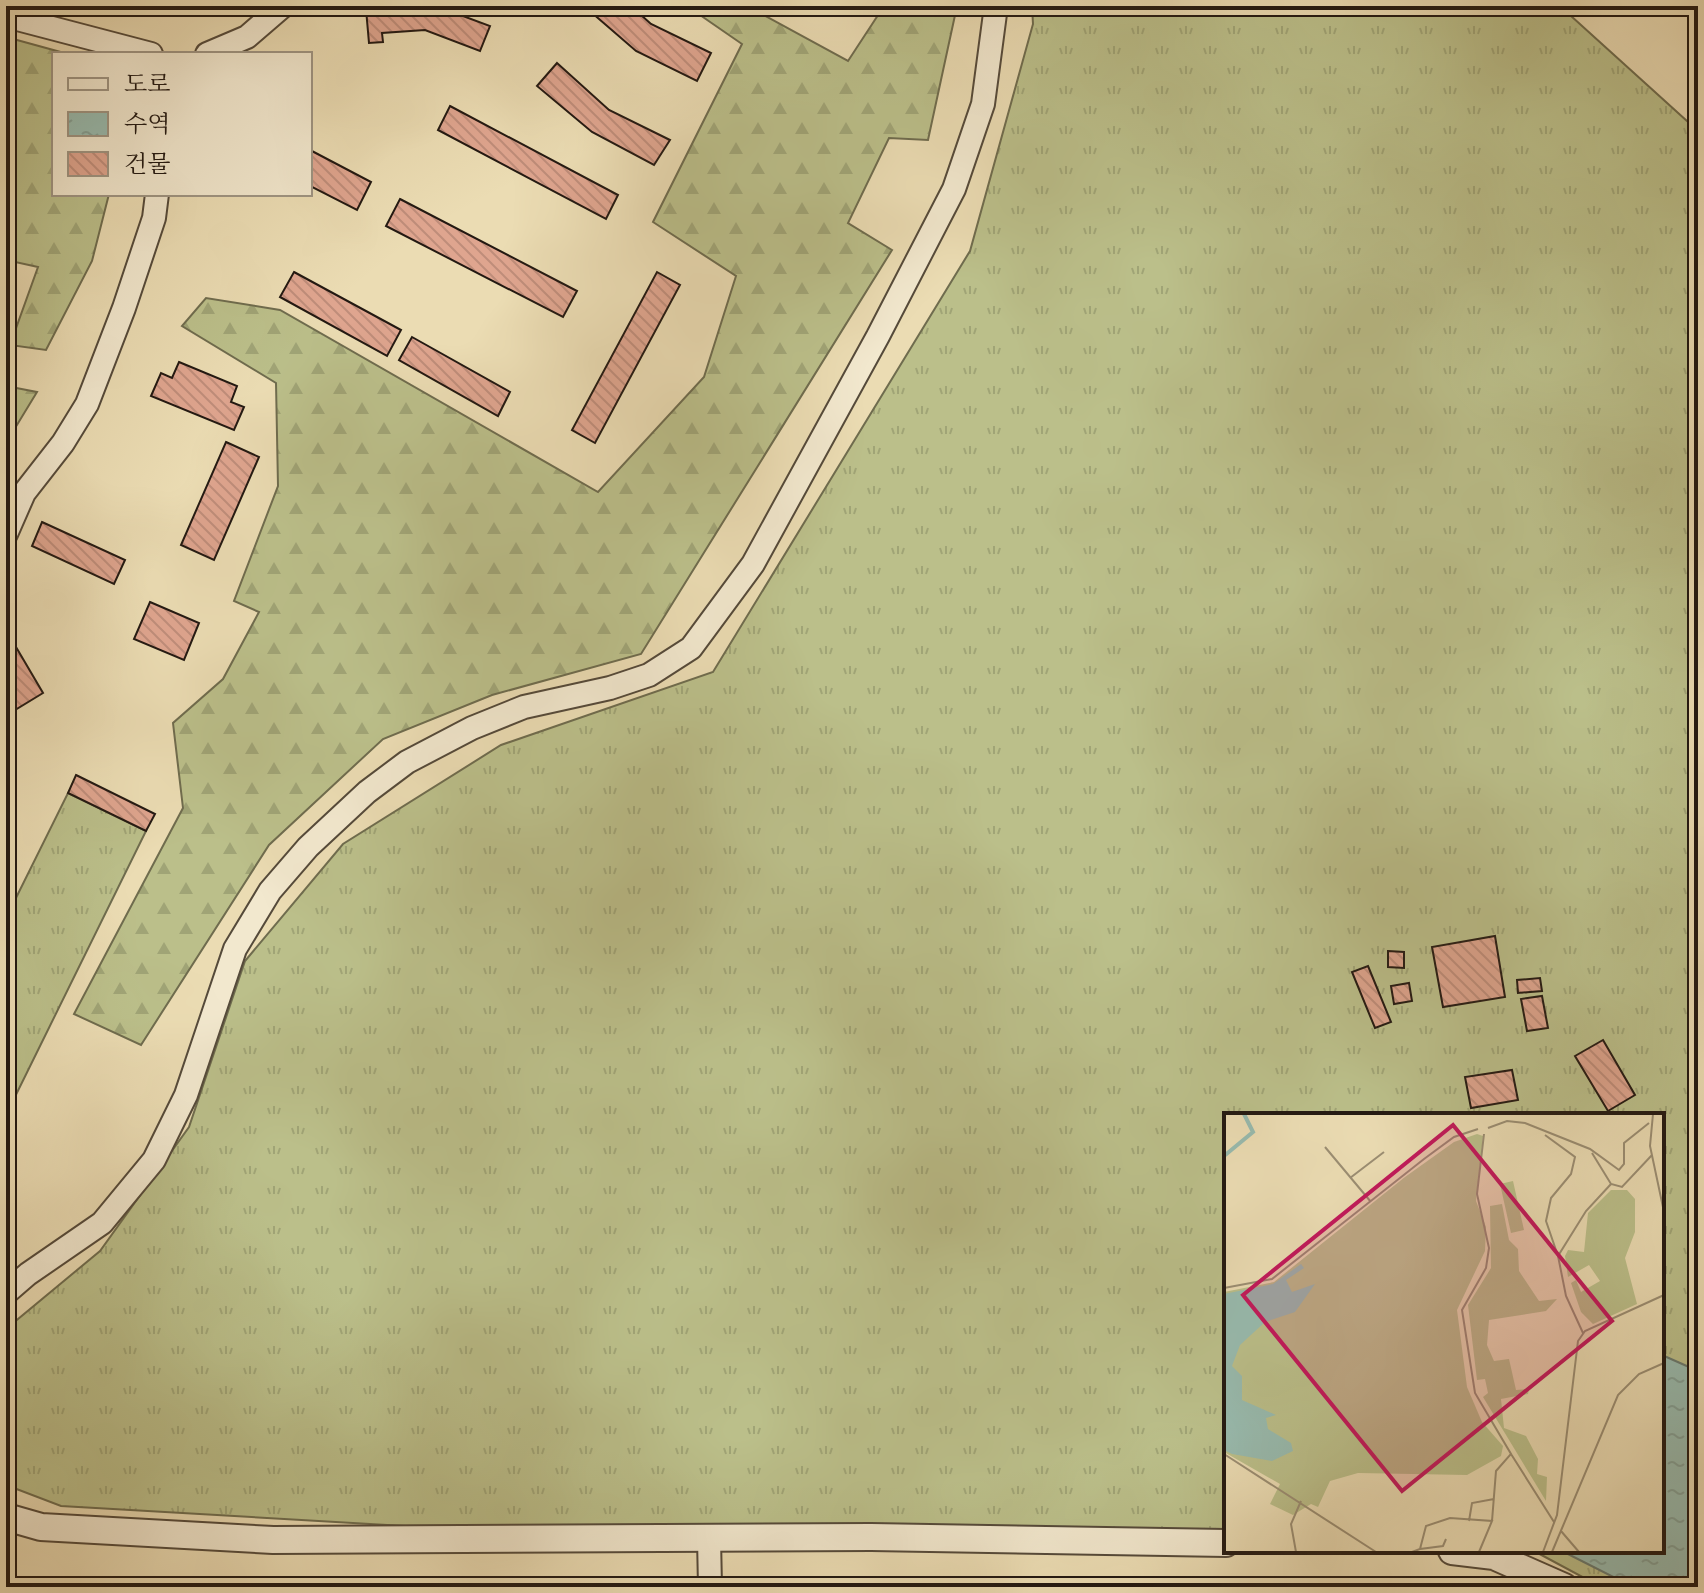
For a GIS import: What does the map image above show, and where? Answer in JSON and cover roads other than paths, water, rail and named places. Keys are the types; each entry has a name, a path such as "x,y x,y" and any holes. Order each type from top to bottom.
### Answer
{"street":[{"path":"212,52 247,37 283,6"},
{"path":"6,1293 102,1223 154,1160 186,1095 235,949 270,891 308,847 367,792 420,755 472,728 524,707 610,688 649,675 691,648 753,564 878,336 954,189 983,104 996,6"},
{"path":"6,16 143,52"},
{"path":"6,534 24,493 63,443 87,404 124,308 154,218 157,196"},
{"path":"6,1517 41,1527 273,1540 871,1537 1224,1543"},
{"path":"709,1538 710,1587"},
{"path":"1469,1553 1494,1556 1564,1587"}],"water":[{"path":"1664,1356 1698,1371 1698,1587 1633,1587 1566,1553 1664,1553"}]}
